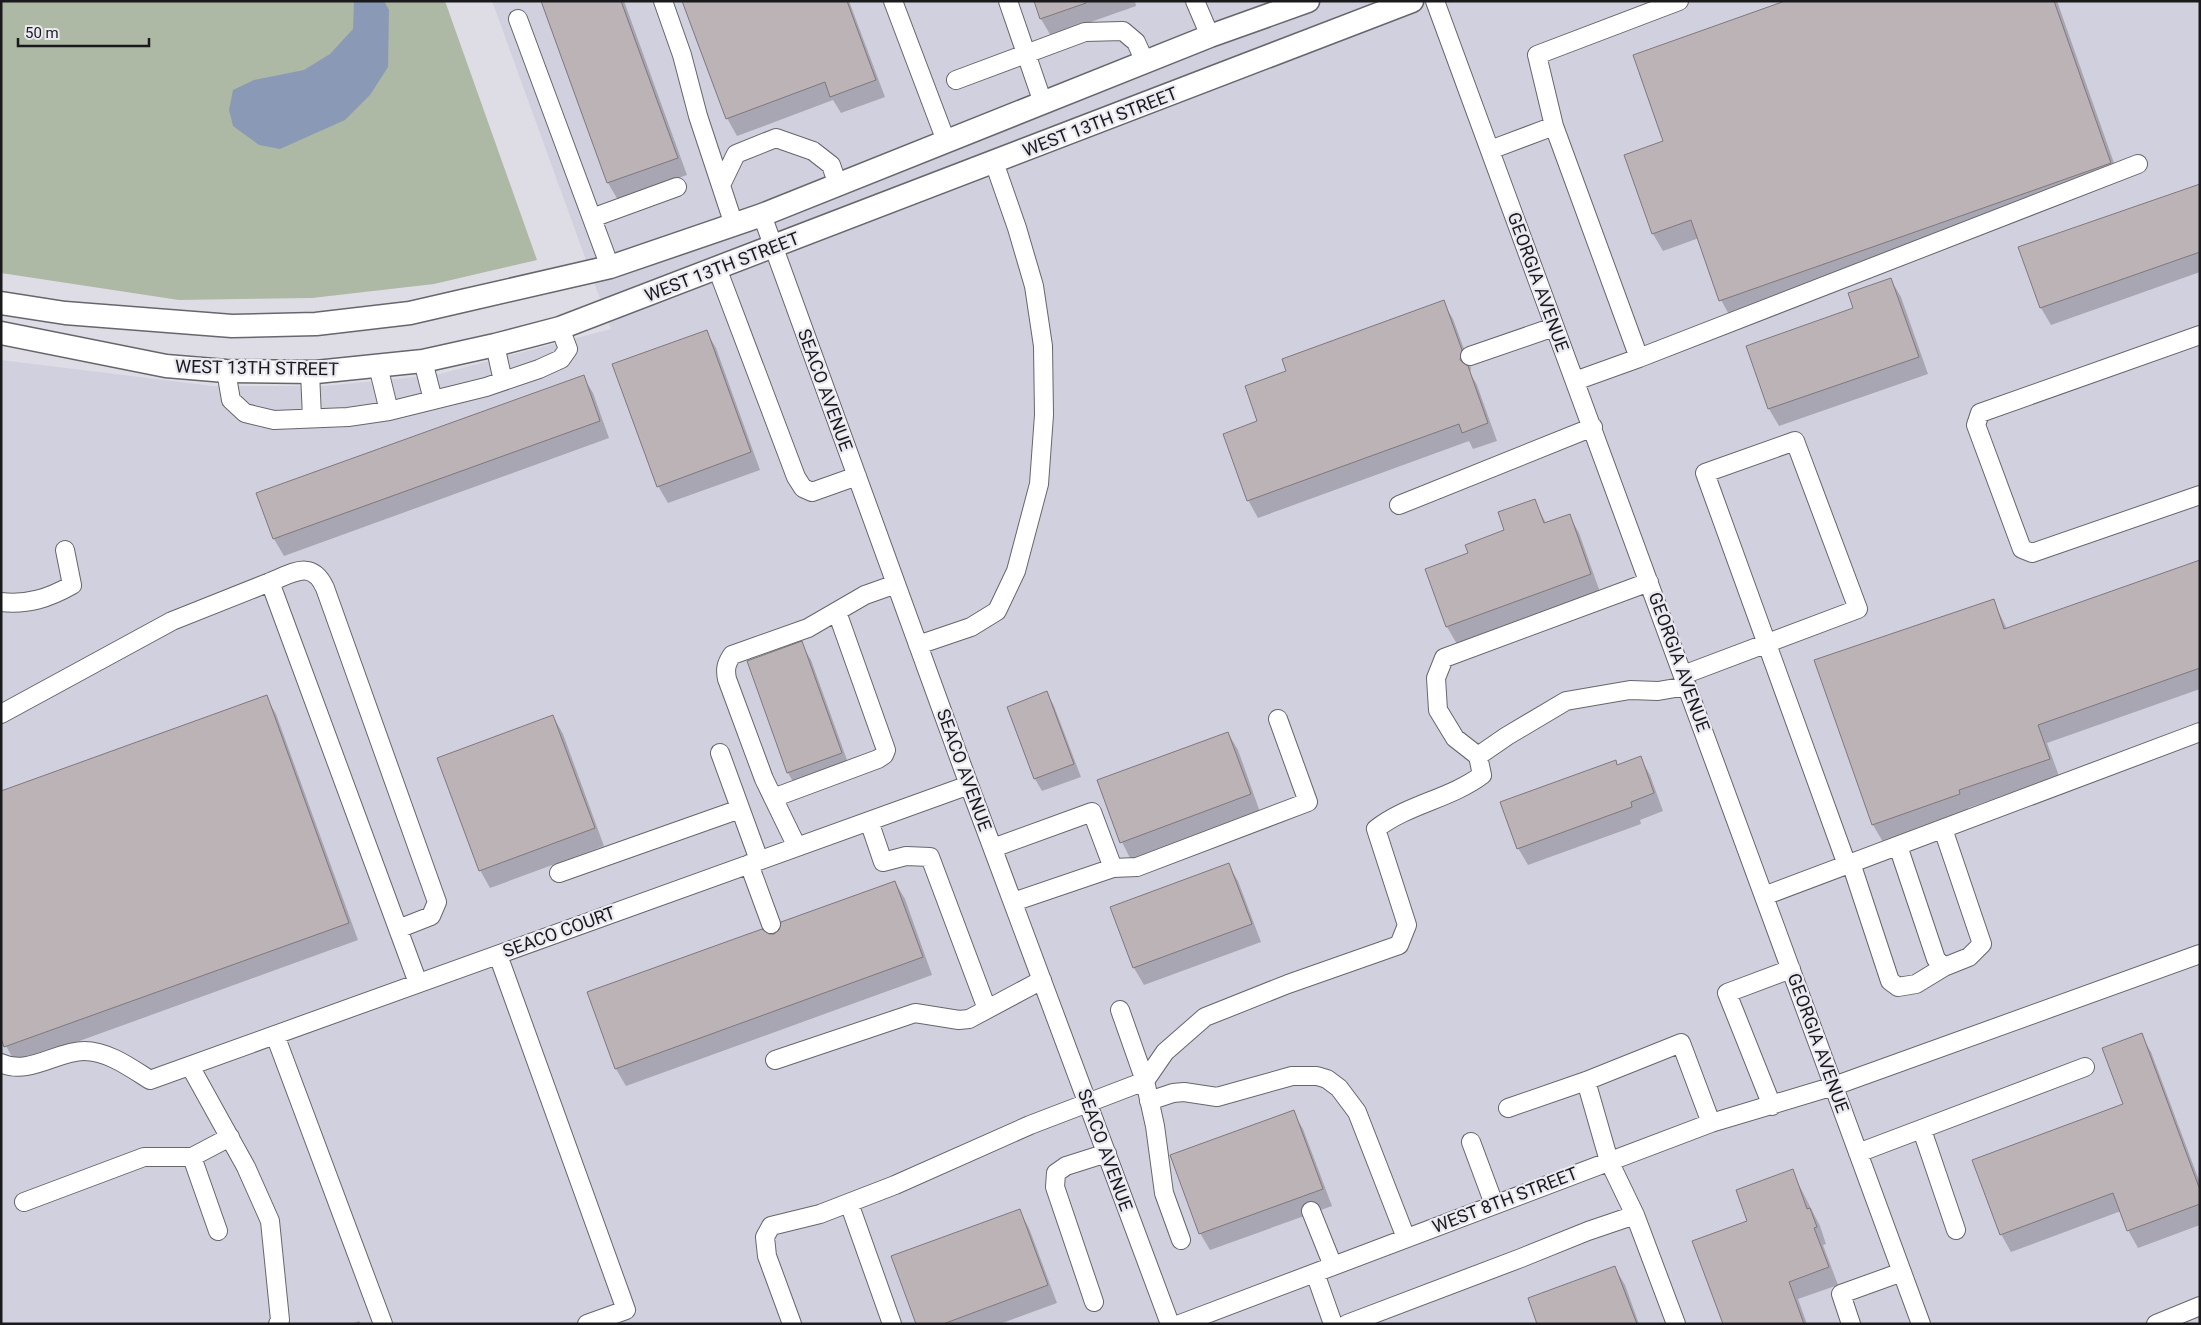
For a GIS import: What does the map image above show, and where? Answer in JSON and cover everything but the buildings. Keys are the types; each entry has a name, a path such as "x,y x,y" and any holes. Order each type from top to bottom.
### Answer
{"main road":[{"name":"WEST 13TH STREET","path":"1,303 65,313 232,326 316,324 410,313 610,267 762,216 1210,36 1308,1"},
{"name":"WEST 13TH STREET","path":"1,333 166,366 226,370 310,372 378,366 423,361 495,346 560,328 1412,1"}],"street":[{"path":"663,1 682,55 698,116 734,225"},
{"path":"893,1 946,142"},
{"path":"1008,1 1043,103"},
{"path":"1195,1 1210,36"},
{"name":"GEORGIA AVENUE","path":"1435,1 1921,1324"},
{"path":"1639,358 1554,126 1536,55 1661,4 1679,1"},
{"path":"518,19 610,267"},
{"path":"956,80 1085,32 1124,31 1136,42 1145,62"},
{"path":"1490,150 1554,126"},
{"path":"721,185 736,154 776,138 813,151 831,165 838,185"},
{"path":"918,645 972,627 996,611 1016,571 1039,484 1044,415 1043,346 1034,286 1017,228 994,162"},
{"path":"1575,381 1639,358 2138,164"},
{"path":"592,218 676,187"},
{"name":"SEACO AVENUE","path":"762,216 969,785 1170,1324"},
{"path":"717,268 796,477 803,488 812,492 857,476"},
{"path":"1470,356 1554,327"},
{"path":"226,370 231,400 245,413 274,420 348,417 389,411 504,381 561,359 568,349 560,328"},
{"path":"2200,335 1980,413 1976,425 2022,549 2032,553 2200,495"},
{"path":"495,346 504,381"},
{"path":"423,361 433,400"},
{"path":"378,366 389,411"},
{"path":"310,372 312,418"},
{"path":"1399,504 1593,427"},
{"path":"1478,756 1507,736 1566,701 1630,690 1658,692 1766,644 1858,609 1795,441 1705,473 1766,644 1849,864 1890,981 1898,987 1916,984 1944,967 1969,957 1982,944 1943,829"},
{"path":"1,602 17,604 34,602 72,585 65,550"},
{"path":"1,714 172,621 299,570 314,572 321,578 325,588 437,902 430,916 398,929"},
{"path":"270,582 418,983"},
{"path":"792,1324 767,1256 765,1237 771,1226 820,1214 849,1203 895,1185 1030,1125 1145,1081 1165,1052 1205,1017 1288,984 1399,945 1407,925 1376,829 1390,818 1467,786 1482,775 1478,756 1455,738 1438,710 1436,678 1444,658 1649,582"},
{"path":"797,847 764,780 725,669 732,655 808,628 864,595 896,584"},
{"path":"773,798 878,759 884,755 886,750 837,612"},
{"path":"1013,902 1113,868 1137,867 1308,802 1278,719"},
{"path":"1764,896 2200,732"},
{"path":"720,753 740,810 771,924"},
{"name":"SEACO COURT","path":"1,1063 6,1066 23,1066 83,1051 96,1052 126,1065 150,1080 969,785"},
{"path":"559,874 740,810"},
{"path":"993,848 1092,812 1113,868"},
{"path":"869,820 883,862 906,856 930,857 987,1009"},
{"path":"1898,846 1936,959 1944,967"},
{"name":"WEST 8TH STREET","path":"1180,1324 1711,1123 1834,1086 2200,954"},
{"path":"498,955 626,1310 587,1324"},
{"path":"1772,1106 1727,993 1791,969"},
{"path":"775,1060 915,1013 959,1020 969,1019 1042,980"},
{"path":"1120,1010 1145,1081 1155,1126 1164,1193 1181,1240"},
{"path":"276,1035 383,1324"},
{"path":"1508,1108 1586,1081 1681,1043 1711,1123"},
{"path":"190,1066 246,1167 270,1221 280,1320 278,1324"},
{"path":"1858,1153 2085,1067"},
{"path":"1149,1102 1173,1093 1184,1092 1217,1097 1268,1081 1304,1075 1327,1079 1344,1094 1357,1112 1406,1238"},
{"path":"1586,1081 1609,1161 1635,1215 1676,1324"},
{"path":"1922,1130 1956,1230"},
{"path":"24,1202 144,1157 192,1157 230,1137"},
{"path":"1471,1142 1494,1204"},
{"path":"1094,1302 1055,1187 1056,1173 1066,1166 1107,1153"},
{"path":"192,1157 218,1231"},
{"path":"849,1203 892,1324"},
{"path":"1311,1211 1333,1266"},
{"path":"1347,1324 1588,1231 1635,1215"},
{"path":"1851,1324 1841,1294 1902,1272"},
{"path":"1314,1273 1333,1324"},
{"path":"2156,1324 2200,1306"}],"shaded area":[{"path":"492,1 2200,1 2200,1324 1,1324 1,360 213,386 325,386 436,375 611,329"}],"green space":[{"path":"1,1 445,1 537,260 434,284 312,298 179,300 1,273"}],"water":[{"path":"354,1 384,1 389,10 388,67 370,95 345,120 280,149 259,145 233,126 229,110 233,90 254,80 304,70 330,54 353,29"}]}
